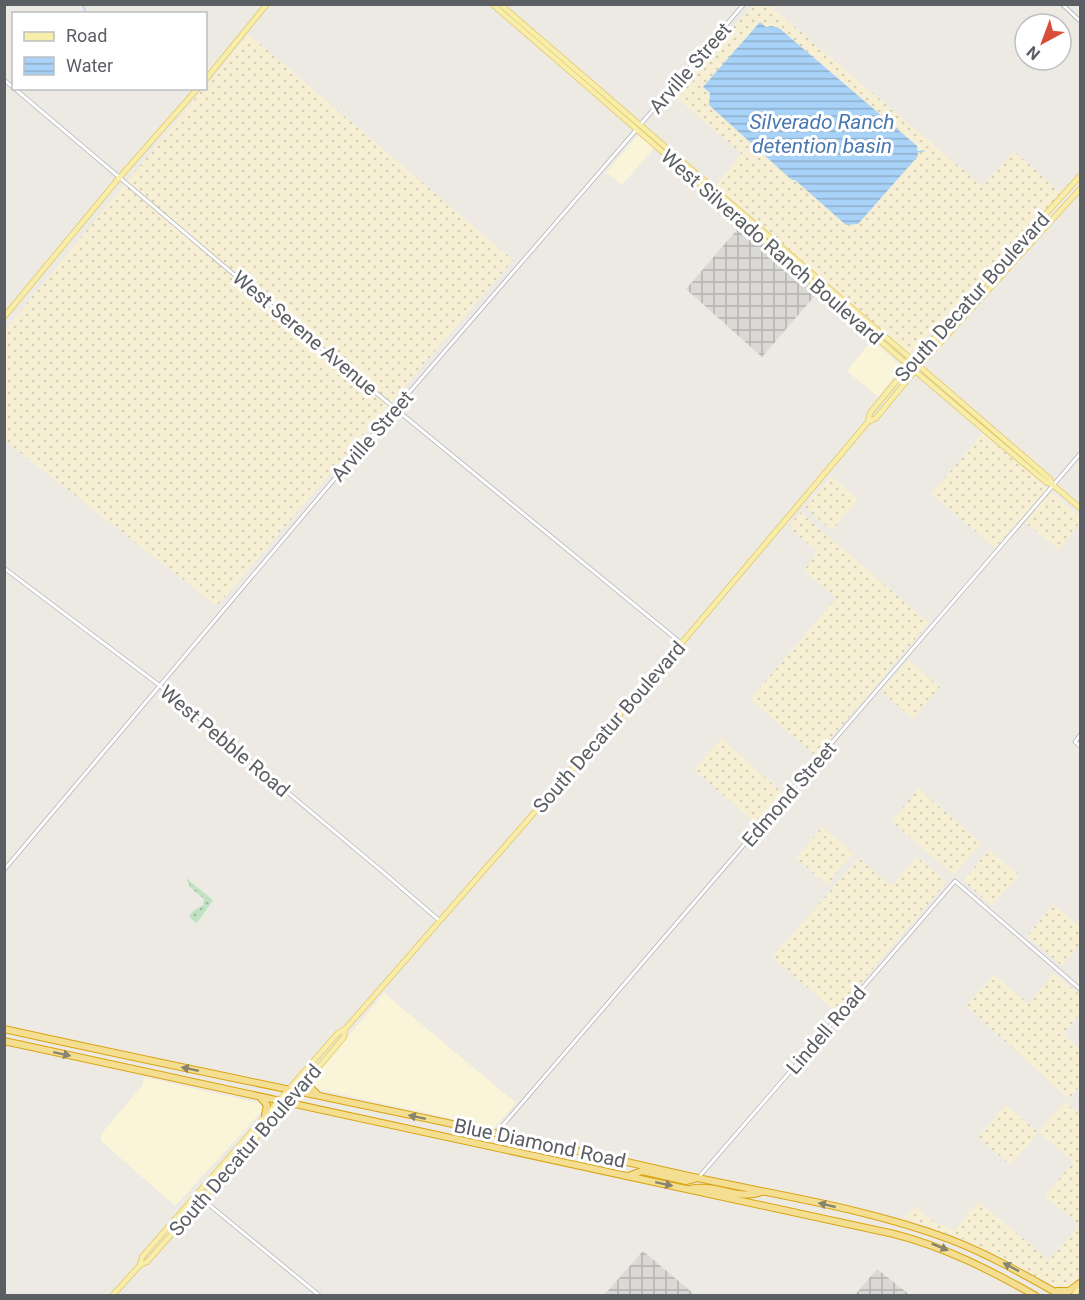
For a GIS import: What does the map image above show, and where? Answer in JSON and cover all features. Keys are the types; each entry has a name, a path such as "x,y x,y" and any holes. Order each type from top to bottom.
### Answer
{"highway":[{"name":"Blue Diamond Road","path":"4,1029 495,1133 888,1220 926,1231 994,1259 1062,1296"},
{"name":"Blue Diamond Road","path":"4,1041 884,1231 943,1248 1034,1296"},
{"path":"308,1079 310,1087 320,1096"},
{"path":"257,1095 267,1105 265,1115"},
{"path":"628,1176 642,1172 686,1181 698,1179"},
{"path":"688,1189 703,1186 751,1196 762,1192"},
{"path":"1052,1290 1069,1291 1080,1285"}],"main road":[{"path":"207,78 267,4"},
{"name":"West Silverado Ranch Boulevard","path":"492,4 500,7 542,41 910,365 914,372 1080,508"},
{"name":"West Silverado Ranch Boulevard","path":"500,7 531,38 639,127"},
{"path":"531,38 540,43 542,41"},
{"path":"4,317 119,178 196,90"},
{"name":"South Decatur Boulevard","path":"868,422 870,413 910,365 1080,176"},
{"name":"South Decatur Boulevard","path":"140,1265 142,1257 196,1194 287,1089 338,1033 345,1029 440,921 681,643 868,422 876,418 914,372 1080,189"},
{"path":"1003,274 1002,270 1017,247"},
{"name":"West Silverado Ranch Boulevard","path":"910,365 919,368 1050,479 1053,485"},
{"name":"South Decatur Boulevard","path":"111,1296 140,1265 147,1262 203,1199 344,1037 345,1029"},
{"path":"1073,1296 1080,1285"}],"street":[{"name":"Arville Street","path":"4,870 329,485 744,4"},
{"path":"1062,4 1080,21"},
{"name":"West Serene Avenue","path":"16,90 396,409 681,643"},
{"name":"Edmond Street","path":"495,1133 1080,454"},
{"name":"West Pebble Road","path":"4,568 159,685 440,921"},
{"path":"1080,735 1075,742 1080,747"},
{"name":"Lindell Road","path":"698,1179 955,881 1080,989"},
{"path":"196,1194 320,1296"}],"shaded area":[{"path":"638,135 654,148 622,185 606,172"},
{"path":"742,224 818,292 762,357 686,289"},
{"path":"872,340 902,367 878,397 847,371"},
{"path":"384,993 516,1103 494,1128 313,1086 311,1081"},
{"path":"144,1077 263,1104 263,1110 175,1206 101,1141 102,1133 142,1086"},
{"path":"643,1251 695,1295 608,1296 606,1293"},
{"path":"877,1269 910,1295 855,1295"}],"green space":[{"path":"186,878 213,900 196,923 189,917 192,912 203,905 204,899 190,887"}],"sand":[{"path":"753,5 769,5 982,186 1014,151 1061,193 910,354 716,186 741,153 673,95","holes":["777,26 917,146 918,150 792,180 709,105 710,100"]},
{"path":"248,34 513,260 217,606 5,441 4,331 202,90 207,90 207,85"},
{"path":"983,433 1080,517 1080,522 1059,550 1021,519 995,548 931,494"},
{"path":"831,476 858,499 832,531 805,507"},
{"path":"800,512 929,623 816,756 750,699 836,598 804,570 818,552 788,527"},
{"path":"909,660 940,687 913,719 881,691"},
{"path":"721,738 784,794 758,825 694,770"},
{"path":"918,788 981,843 954,875 892,822"},
{"path":"822,827 853,853 827,885 796,858"},
{"path":"989,850 1019,875 992,906 963,881"},
{"path":"917,857 947,882 836,1012 772,957 859,858 891,886"},
{"path":"1053,904 1080,927 1080,944 1062,966 1027,936"},
{"path":"1054,973 1080,995 1080,1013 1063,1034 1080,1050 1080,1085 1069,1099 966,1006 994,975 1029,1004"},
{"path":"1065,1102 1080,1115 1080,1226 1045,1196 1073,1162 1039,1132 1010,1165 978,1137 1006,1105 1038,1132"},
{"path":"978,1201 1049,1260 1077,1228 1080,1231 1080,1280 1072,1287 1055,1286 966,1240 904,1218 915,1206 934,1222 955,1230"}],"water":[{"name":"Silverado Ranch detention basin","path":"760,22 766,27 779,28 917,146 918,156 858,224 846,225 709,105 710,93 703,87"}],"waterway":[{"path":"82,4 86,12"},
{"path":"916,152 924,151"}]}
